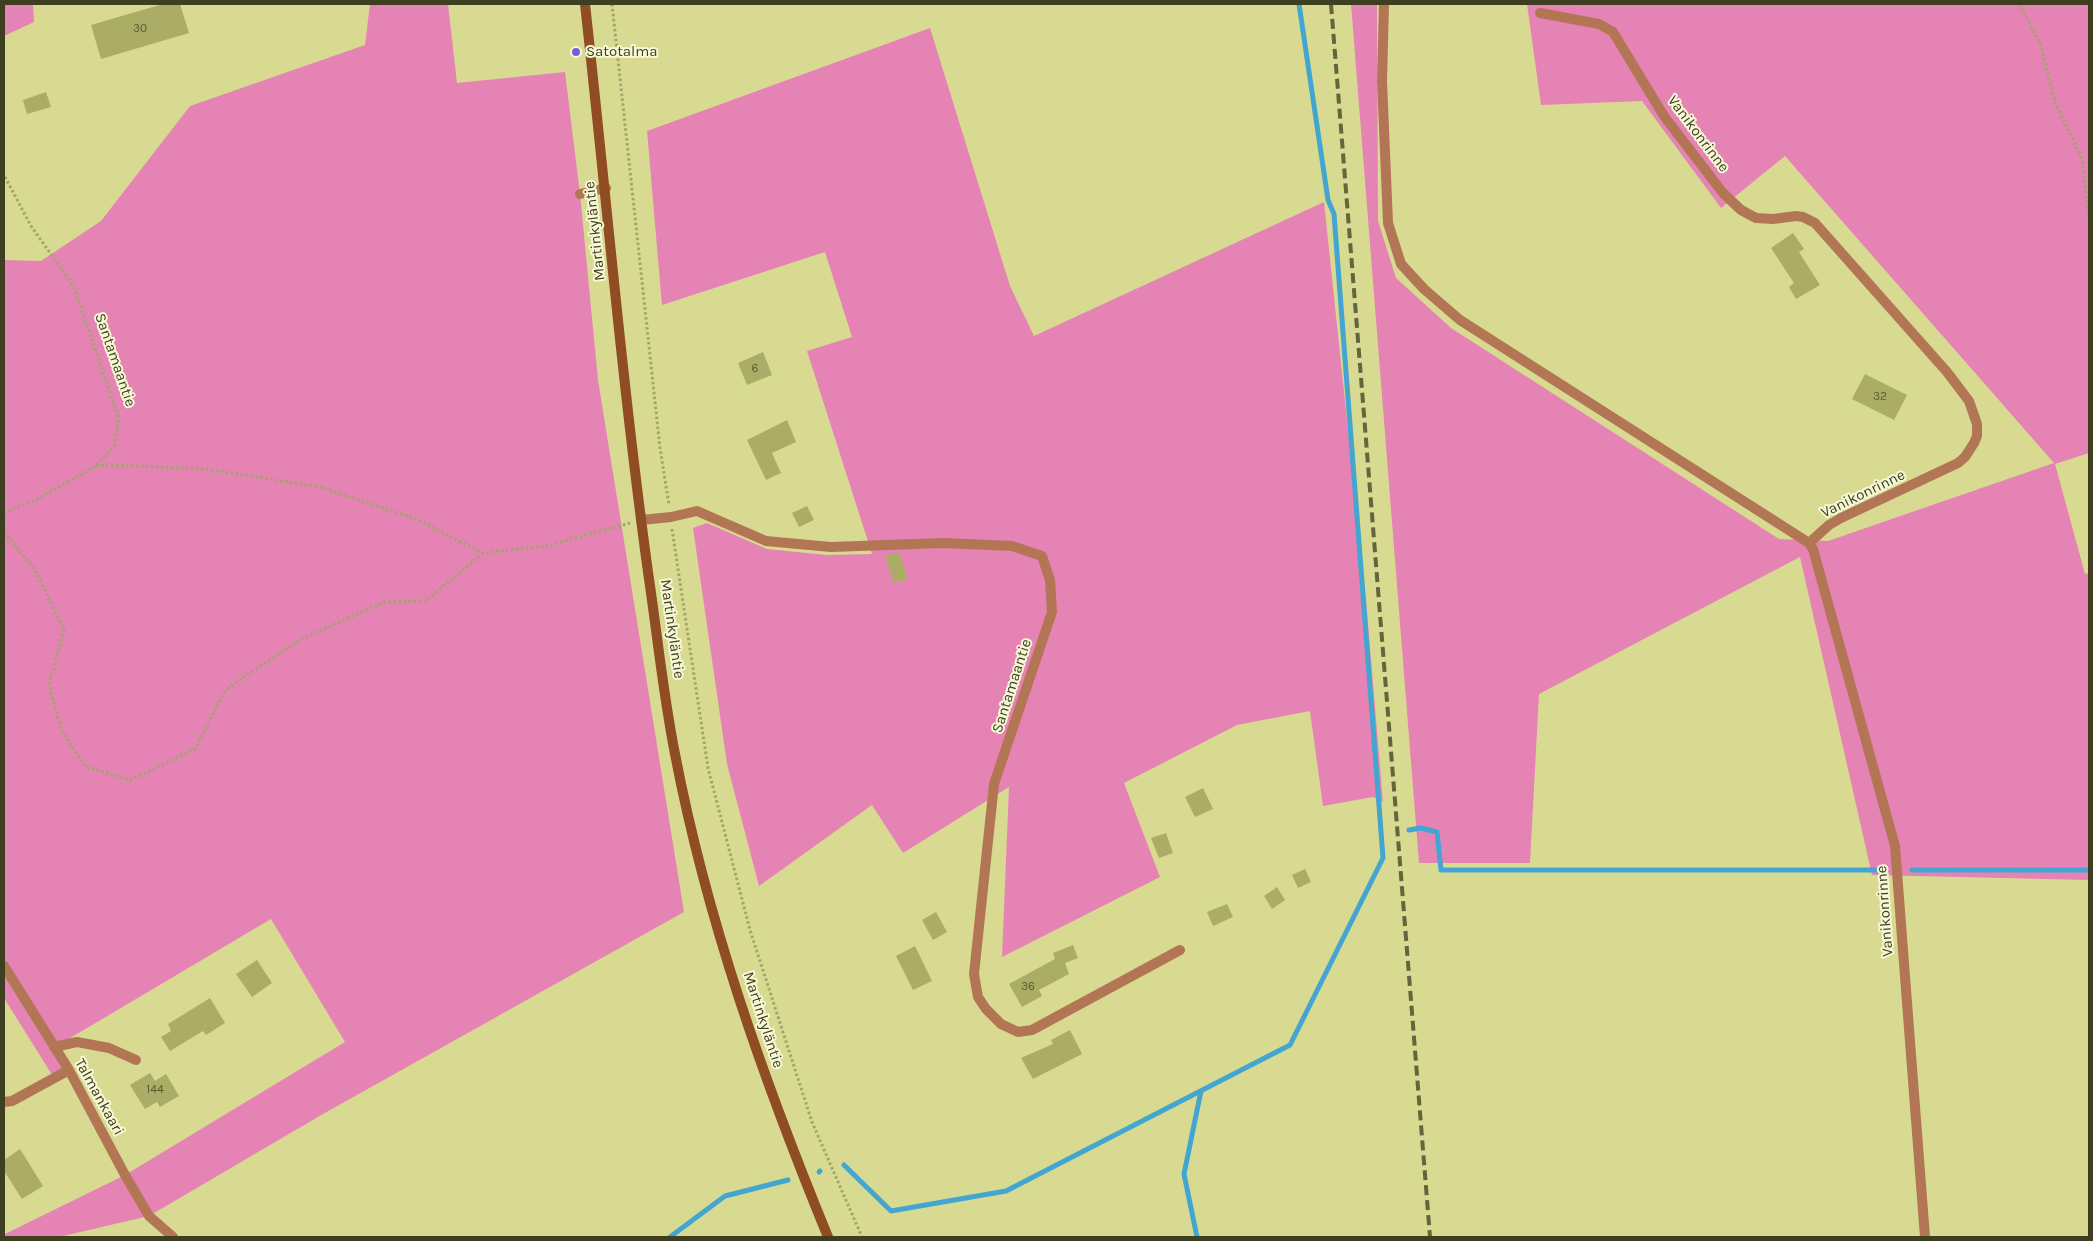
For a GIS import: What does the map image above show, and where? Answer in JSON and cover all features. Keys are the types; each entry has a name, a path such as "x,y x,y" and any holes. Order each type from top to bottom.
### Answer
{"street":[{"name":"Martinkyläntie","path":"585,4 641,520 675,753 708,900 786,1134 828,1237"},
{"path":"1384,4 1382,81 1388,223 1401,264 1424,289 1460,320 1809,543"},
{"name":"Vanikonrinne","path":"1540,13 1599,24 1613,32 1664,116 1731,202 1756,218 1773,220 1796,216 1810,219 1815,223 1947,372 1969,401 1976,418 1977,436 1965,457 1949,468 1835,522 1809,543 1813,549 1895,846 1925,1237"},
{"path":"580,194 606,188"},
{"name":"Santamaantie","path":"641,520 671,517 697,511 766,541 831,547 943,543 1012,546 1042,556 1050,580 1052,612 994,784 974,974 978,997 986,1009 1001,1024 1018,1032 1032,1030 1180,950"},
{"name":"Talmankaari","path":"4,966 69,1070 149,1216 173,1237"},
{"path":"54,1047 77,1042 109,1048 136,1060"},
{"path":"4,1102 12,1101 69,1070"}],"path":[{"path":"612,4 659,438 708,768 750,930 812,1122 862,1237"},
{"path":"2018,4 2040,43 2055,102 2082,159 2089,220"},
{"name":"Santamaantie","path":"4,174 31,226 74,287 119,419 114,446 96,466 37,499 4,514"},
{"path":"96,466 109,464 206,468 320,487 416,519 483,553 546,546 641,520"},
{"path":"4,532 35,570 64,630 49,684 61,730 86,768 130,780 195,749 225,690 300,639 384,602 426,601 483,553"}],"shaded area":[{"path":"4,4 33,4 34,22 4,36"},
{"path":"370,4 448,4 457,83 565,72 580,194 598,380 684,912 323,1114 149,1216 59,1237 4,1237 4,1233 125,1175 345,1042 271,919 55,1047 69,1070 54,1078 4,998 4,260 41,261 101,221 190,106 365,45"},
{"path":"1351,4 1377,4 1378,221 1396,278 1451,328 1779,539 1828,541 2054,463 1785,156 1721,208 1642,101 1541,105 1527,4 2089,4 2089,453 2055,464 2085,574 2089,573 2089,880 1872,875 1800,557 1539,694 1530,863 1419,863"},
{"path":"930,28 1010,286 1034,336 1324,202 1366,600 1383,802 1373,797 1323,806 1310,711 1237,725 1124,783 1160,877 1002,957 1009,787 903,853 872,805 759,886 727,764 693,528 707,523 767,549 827,555 872,554 807,351 852,337 825,252 662,305 647,131"}],"building":[{"path":"163,4 180,4 189,33 101,59 91,25"},
{"path":"46,92 51,107 27,114 23,100"},
{"path":"1793,233 1804,249 1799,252 1820,285 1796,299 1789,287 1794,283 1771,248"},
{"path":"763,352 772,375 747,385 738,363"},
{"path":"1865,374 1907,395 1894,420 1852,399"},
{"path":"787,420 796,442 772,453 781,473 766,480 747,440"},
{"path":"807,506 814,520 799,527 792,513"},
{"path":"899,552 908,579 894,583 885,556"},
{"path":"1203,788 1213,809 1195,817 1185,797"},
{"path":"1166,833 1173,853 1159,858 1151,838"},
{"path":"1305,869 1311,882 1298,888 1292,875"},
{"path":"1277,887 1285,900 1272,909 1264,896"},
{"path":"1227,904 1233,917 1213,926 1207,912"},
{"path":"936,912 947,932 933,940 922,920"},
{"path":"1073,945 1078,958 1065,963 1069,974 1039,990 1042,996 1022,1007 1009,984 1055,959 1053,953"},
{"path":"915,946 932,981 913,990 896,956"},
{"path":"257,960 272,983 252,997 236,974"},
{"path":"210,998 225,1023 206,1035 203,1031 170,1051 161,1037 171,1031 168,1024"},
{"path":"1070,1030 1082,1054 1033,1079 1021,1058 1053,1044 1051,1040"},
{"path":"150,1073 155,1081 166,1074 179,1096 160,1107 157,1102 145,1109 130,1085"},
{"path":"20,1149 43,1186 22,1199 4,1171 4,1160"}],"waterway":[{"path":"844,1165 891,1211 1006,1191 1290,1045 1383,858 1334,214 1328,200 1299,4"},
{"path":"1409,830 1421,828 1437,832 1441,870 1880,870"},
{"path":"1912,870 2089,870"},
{"path":"1197,1237 1184,1174 1201,1091"},
{"path":"670,1237 725,1196 788,1180"}],"railway":[{"path":"1331,4 1430,1237"}],"place":[{"name":"Satotalma","path":"576,52"}]}
